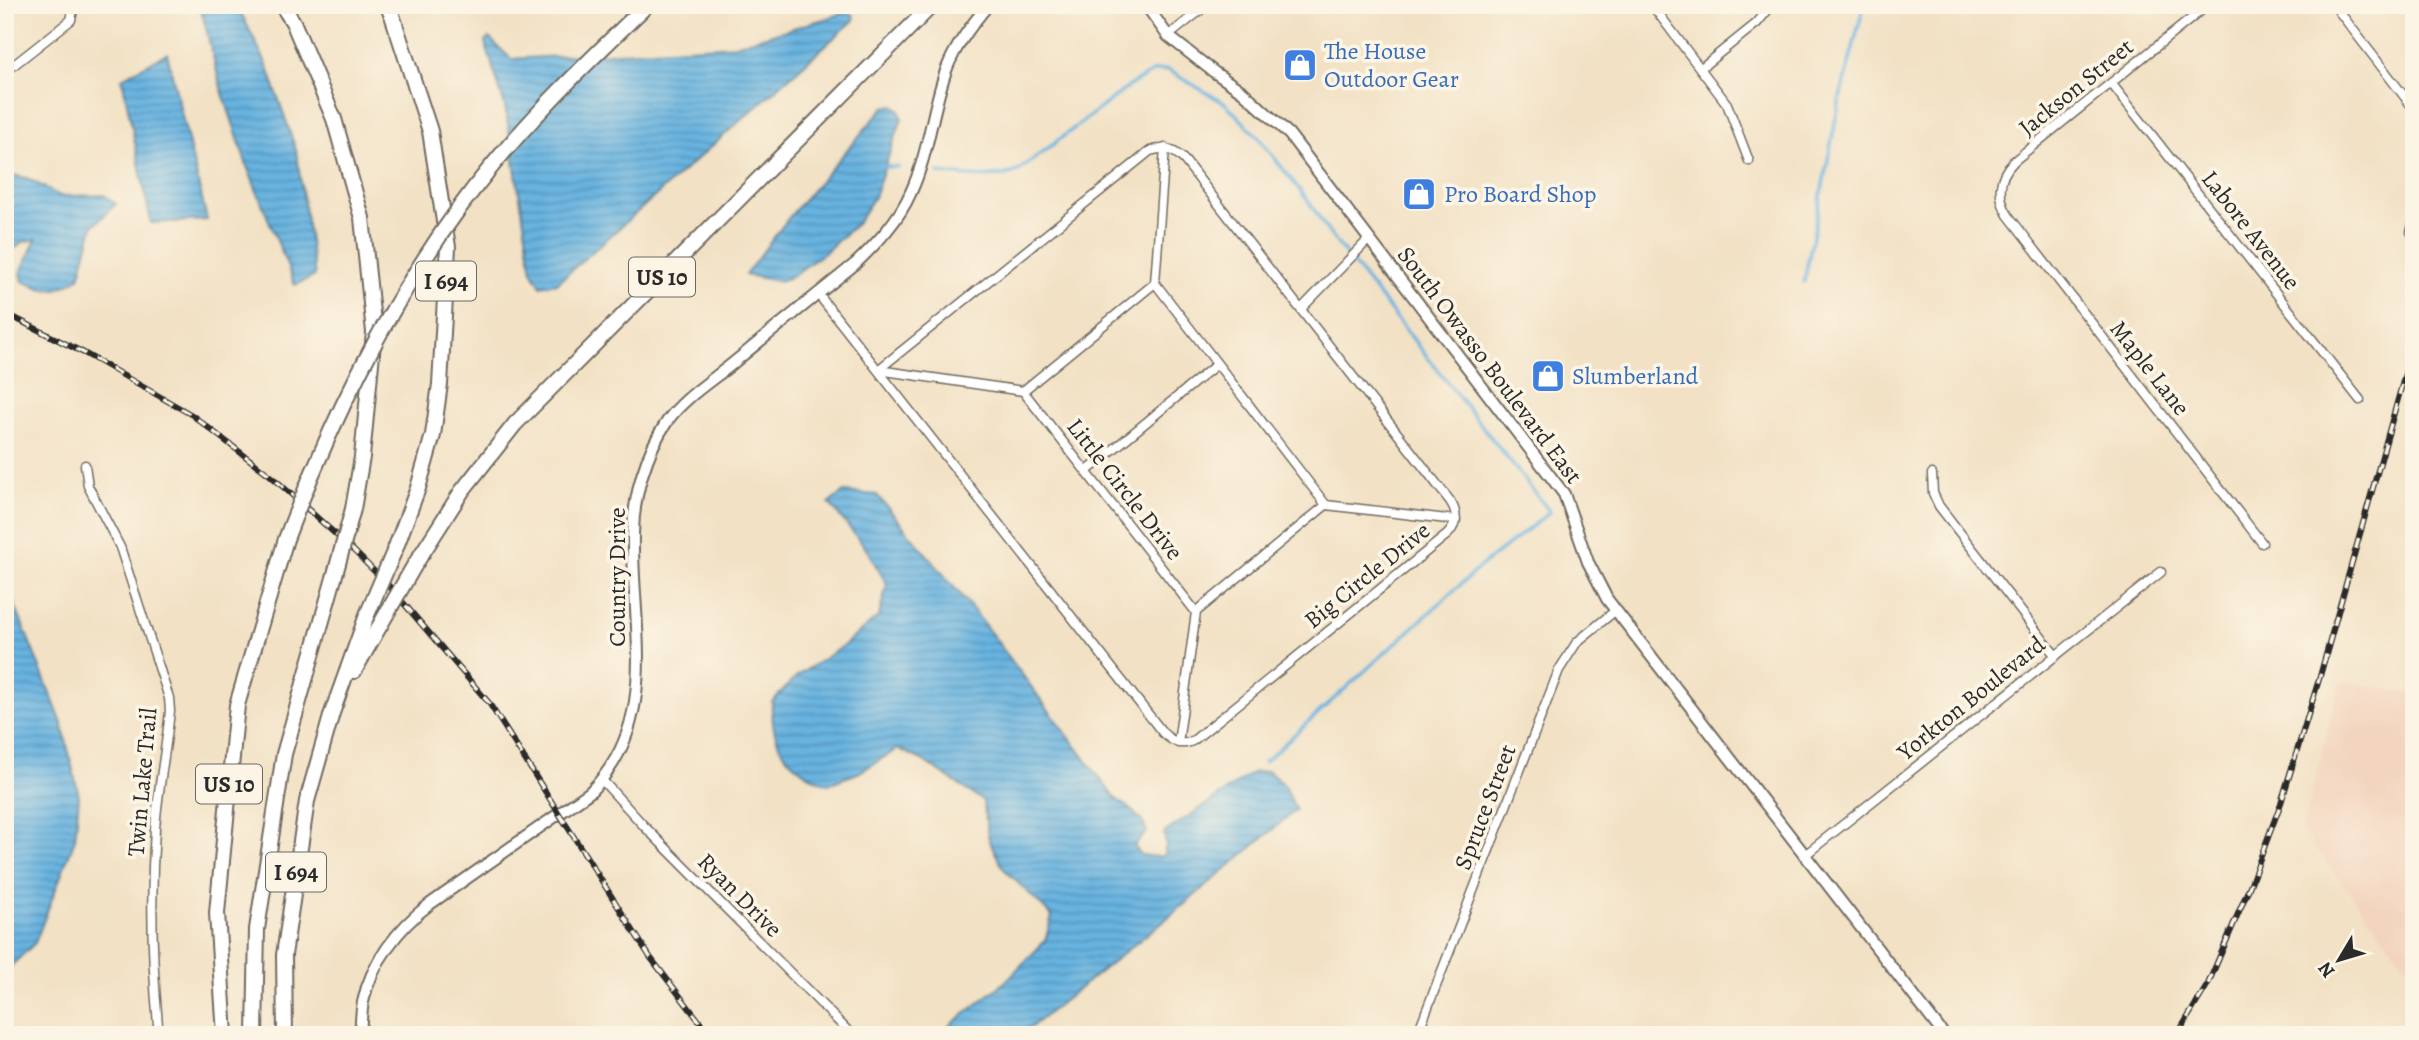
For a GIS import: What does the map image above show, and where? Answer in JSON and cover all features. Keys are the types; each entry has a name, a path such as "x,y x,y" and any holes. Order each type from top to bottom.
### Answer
{"highway":[{"name":"I 694","path":"255,1035 257,929 284,754 353,509 362,457 374,332 362,218 334,119 293,22 282,5"},
{"name":"US 10","path":"225,1035 217,913 237,705 286,539 312,471 379,332 419,266 461,205 554,97 647,5"},
{"name":"US 10","path":"332,713 414,566 463,491 515,424 932,5"},
{"name":"I 694","path":"285,1035 284,956 307,801 332,713 367,615 418,488 433,435 440,384 448,247 430,131 389,10"}],"street":[{"path":"5,72 71,20 73,10 70,5"},
{"name":"Country Drive","path":"360,1035 363,1001 373,972 387,948 417,914 561,814 602,780 617,758 628,734 638,693 633,535 639,488 657,441 669,418 695,393 876,244 911,193 948,67 966,32 988,5"},
{"name":"South Owasso Boulevard East","path":"1146,5 1168,36 1243,92 1289,134 1564,494 1595,580 1616,610 1944,1035"},
{"path":"1168,36 1207,5"},
{"path":"1652,5 1727,104 1749,161"},
{"path":"1701,68 1757,23 1772,5"},
{"name":"Jackson Street","path":"2008,215 2000,198 2000,187 2009,166 2208,5"},
{"path":"2334,5 2414,109"},
{"name":"Labore Avenue","path":"2111,83 2360,400"},
{"path":"878,370 1150,150 1165,148 1155,283 1326,505 1456,520"},
{"name":"Big Circle Drive","path":"1165,148 1180,155 1301,309 1450,501 1456,520 1448,534 1205,731 1188,743 1178,743"},
{"name":"Maple Lane","path":"2008,215 2262,544"},
{"path":"2411,232 2414,221"},
{"path":"1301,309 1369,239"},
{"path":"878,370 1023,391 1155,283"},
{"path":"818,294 1163,733 1178,743 1196,612 1326,505"},
{"path":"1087,471 1217,364"},
{"name":"Little Circle Drive","path":"1023,391 1196,612"},
{"name":"Twin Lake Trail","path":"85,465 88,486 120,547 169,698 170,711 155,827 152,884 153,953 159,1035"},
{"path":"1932,474 1933,493 1939,506 2055,655"},
{"name":"Yorkton Boulevard","path":"1805,855 2161,572"},
{"name":"Spruce Street","path":"1417,1035 1559,670 1577,642 1616,610"},
{"name":"Ryan Drive","path":"602,780 644,826 852,1035"}],"shaded area":[{"path":"2340,681 2414,693 2414,976 2302,831"}],"water":[{"path":"200,5 237,5 267,65 296,150 315,276 295,285 248,169 220,84"},
{"path":"841,14 853,14 854,20 557,283 541,286 532,271 505,106 485,42 489,38 511,59 735,45"},
{"path":"167,53 207,220 151,223 122,78"},
{"path":"893,105 899,109 902,118 874,197 858,222 825,252 791,277 779,281 745,275 791,215 884,107"},
{"path":"7,174 27,178 60,196 104,195 116,204 93,226 79,278 52,290 23,281 21,272 36,239 23,242 5,256"},
{"path":"844,492 877,495 975,612 1114,797 1142,822 1147,832 1134,846 1141,855 1164,855 1164,833 1254,772 1268,771 1284,785 1296,810 1181,907 1021,1035 957,1035 952,1032 938,1035 1005,982 1045,941 1052,916 1003,868 989,840 983,801 922,760 898,749 858,773 828,784 792,763 778,742 774,730 772,702 797,676 843,646 879,616 887,584 865,547 829,503"},
{"path":"5,560 12,598 62,723 79,796 75,839 35,943 5,972"}],"waterway":[{"path":"1804,282 1840,98 1864,5"},
{"path":"938,173 988,177 1018,171 1132,84 1154,71 1168,70 1226,104 1258,137 1309,202 1329,233 1550,512 1481,566 1264,762"},
{"path":"885,167 898,167"}],"railway":[{"path":"5,313 84,353 192,415 271,476 389,586 489,703 650,957 710,1035"},
{"path":"2177,1035 2208,984 2249,888 2281,803 2320,676 2414,342"}],"place":[{"name":"The House Outdoor Gear","path":"1300,65"},
{"name":"Pro Board Shop","path":"1419,194"},
{"name":"Slumberland","path":"1548,376"}]}
